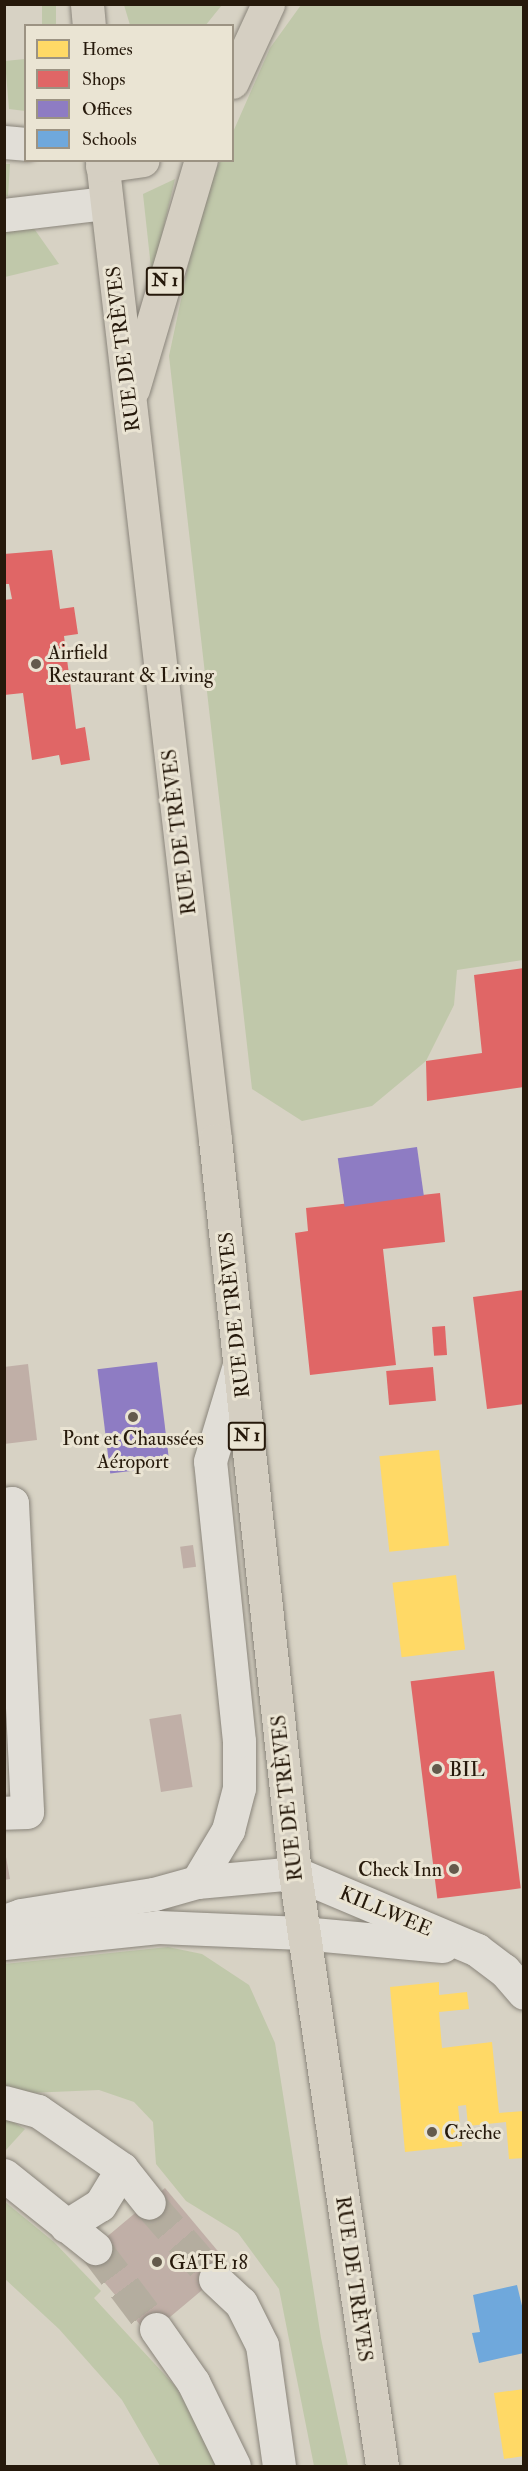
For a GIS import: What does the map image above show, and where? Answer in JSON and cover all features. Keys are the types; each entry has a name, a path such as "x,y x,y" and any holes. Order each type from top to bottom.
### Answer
{"main road":[{"path":"87,4 89,24"},
{"path":"234,24 255,4"},
{"path":"234,78 268,4"},
{"name":"N 1","path":"129,402 200,162"},
{"name":"RUE DE TRÈVES","path":"102,163 302,1933 382,2466"}],"street":[{"path":"4,142 24,144"},
{"path":"4,215 106,203"},
{"path":"197,1882 228,1830 239,1788 239,1741 210,1461 239,1365"},
{"path":"4,1504 12,1503 27,1812 4,1813"},
{"path":"4,1921 21,1915 154,1894 197,1882 295,1873"},
{"name":"KILLWEE","path":"295,1873 477,1950 504,1970 524,1994"},
{"name":"KILLWEE","path":"4,1943 158,1927 302,1933 477,1950"},
{"path":"4,2102 38,2111 122,2169 149,2203"},
{"path":"66,2226 100,2205 122,2169"},
{"path":"4,2175 95,2248"},
{"path":"215,2279 241,2303 262,2345 279,2466"},
{"path":"156,2329 193,2382 234,2466"}],"green space":[{"path":"124,4 222,5 207,24 130,24"},
{"path":"42,5 56,5 56,24 42,24"},
{"path":"301,5 523,5 523,960 457,970 454,1005 426,1061 372,1106 302,1121 252,1089 169,356 202,201 220,162 234,162 234,130 270,48"},
{"path":"24,59 24,111 9,109 5,61"},
{"path":"5,164 10,164 8,196 5,196"},
{"path":"175,179 152,277 143,194"},
{"path":"28,220 59,264 5,277 4,223"},
{"path":"168,1947 202,1954 249,1985 275,2043 321,2338 348,2466 314,2466 279,2289 238,2233 186,2201 156,2164 153,2122 134,2102 99,2090 5,2094 4,1964"},
{"path":"4,2117 25,2129 5,2151 4,2151"},
{"path":"4,2201 54,2242 101,2291 94,2298 176,2387 220,2466 160,2466 122,2400 59,2329 5,2279"}],"building: Homes":[{"path":"439,1450 449,1545 389,1552 379,1456"},
{"path":"456,1575 465,1649 402,1657 392,1583"},
{"path":"439,1982 439,1995 467,1992 469,2009 439,2012 442,2048 492,2042 499,2113 524,2111 524,2158 509,2159 506,2122 468,2126 466,2105 458,2106 462,2146 405,2152 390,1987"},
{"path":"524,2389 524,2456 504,2459 494,2393"}],"building: Shops":[{"name":"Airfield Restaurant & Living","path":"52,550 60,609 74,607 78,634 64,636 76,729 85,727 90,760 61,765 59,755 32,760 23,693 4,695 4,600 12,599 9,584 4,584 4,554"},
{"path":"524,968 524,1087 427,1101 426,1061 482,1053 474,975"},
{"path":"440,1193 445,1242 383,1249 396,1365 310,1375 295,1233 308,1231 306,1208"},
{"path":"524,1290 524,1404 487,1409 473,1297"},
{"path":"445,1326 447,1355 434,1356 432,1327"},
{"path":"433,1367 436,1401 389,1405 386,1371"},
{"path":"494,1671 521,1888 437,1899 411,1681"}],"building: Offices":[{"path":"417,1147 424,1196 345,1207 338,1158"},
{"name":"Pont et Chaussées Aéroport","path":"157,1362 170,1466 110,1474 97,1369"}],"building: Schools":[{"path":"517,2285 524,2314 524,2353 479,2363 472,2333 480,2332 473,2295"}],"building: Other":[{"path":"28,1364 37,1440 4,1444 4,1367"},
{"path":"193,1545 196,1567 183,1569 180,1547"},
{"path":"181,1714 193,1787 161,1792 149,1719"},
{"path":"4,1846 10,1879 4,1880"},
{"name":"GATE 18","path":"165,2188 231,2266 149,2335 83,2257"}],"tunnel":[{"path":"149,2203 215,2279"},
{"path":"95,2248 156,2329"}],"place":[{"name":"Airfield Restaurant & Living","path":"36,664"},
{"name":"Pont et Chaussées Aéroport","path":"133,1417"},
{"name":"BIL","path":"437,1769"},
{"name":"Check Inn","path":"454,1869"},
{"name":"Crèche","path":"432,2132"},
{"name":"GATE 18","path":"157,2262"}]}
